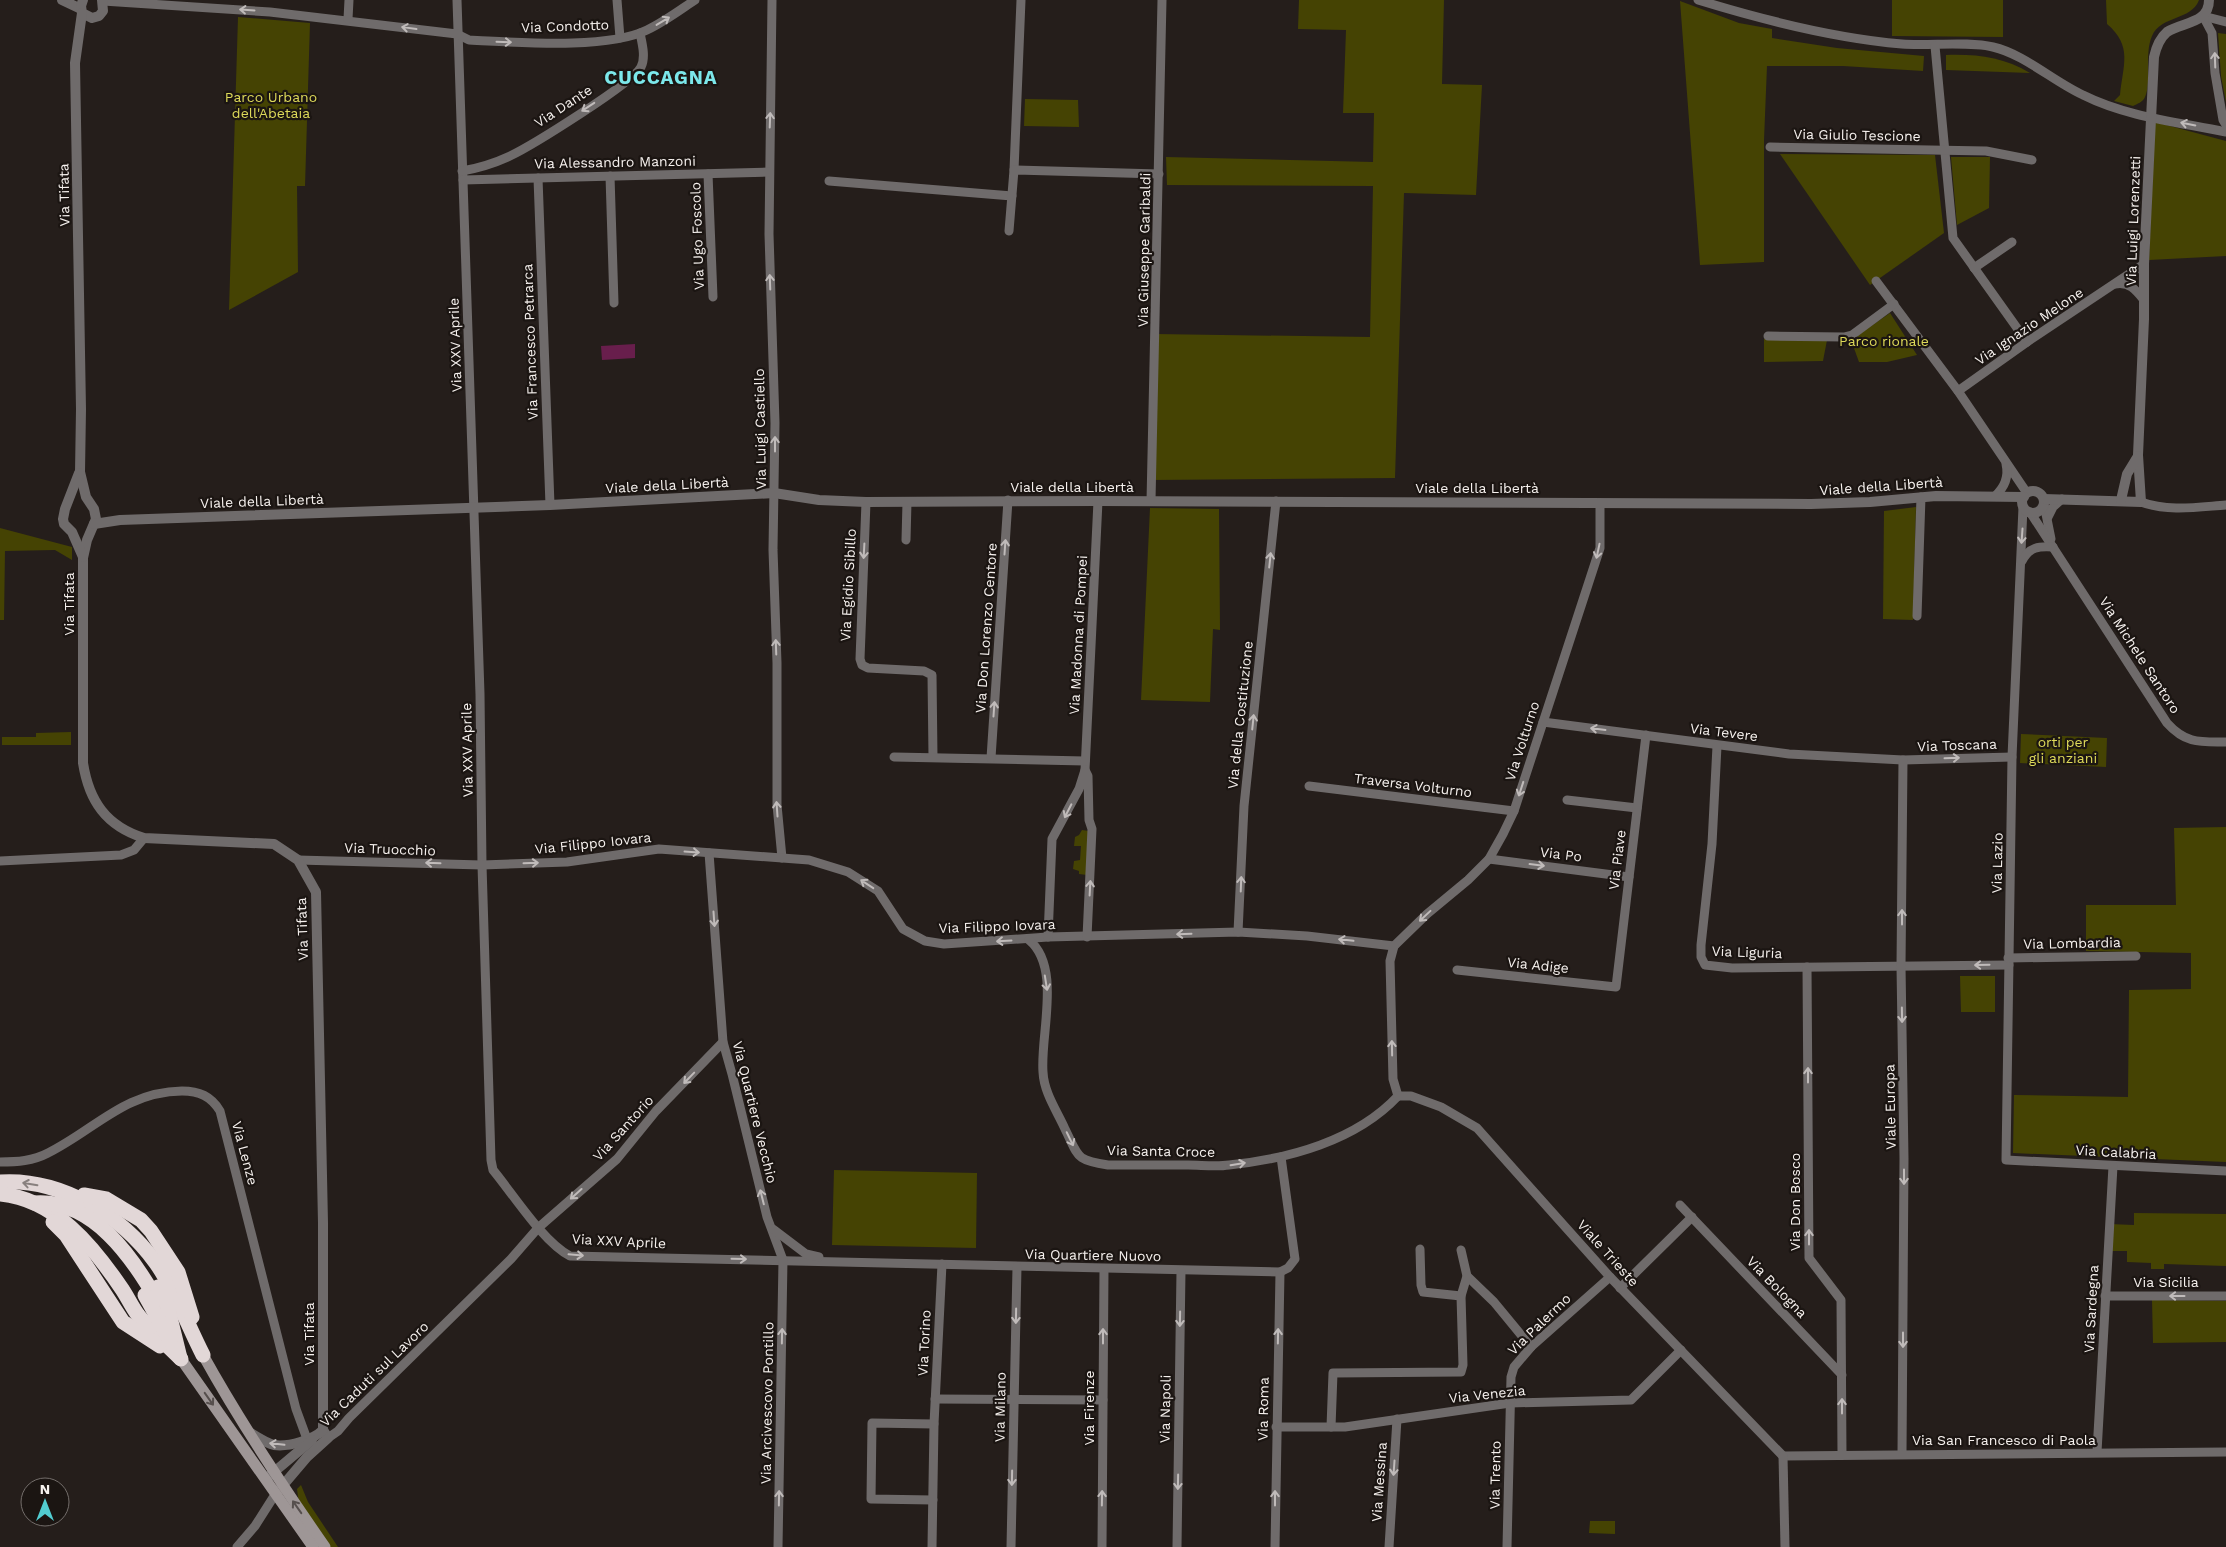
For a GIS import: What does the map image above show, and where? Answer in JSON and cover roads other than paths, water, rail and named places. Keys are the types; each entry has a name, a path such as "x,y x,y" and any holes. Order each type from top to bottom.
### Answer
{"highway":[{"path":"0,1182 34,1184 58,1190 99,1208 129,1233 156,1264 203,1355"},
{"path":"0,1194 35,1203 77,1231 121,1287 138,1315 180,1359"},
{"path":"35,1203 50,1198 67,1202 86,1212 122,1238 149,1268 166,1301 180,1359"}],"main road":[{"path":"203,1355 249,1432 274,1481 313,1547"},
{"path":"180,1359 236,1438 274,1481 326,1547"}],"street":[{"path":"56,0 68,0"},
{"path":"62,0 82,7 88,18 96,17"},
{"path":"348,20 349,0"},
{"name":"Via XXV Aprile","path":"457,0 480,694 482,865 491,1160 493,1170 538,1228 563,1252 570,1256 783,1260"},
{"path":"616,0 620,38"},
{"name":"Via Condotto","path":"102,1 270,12 348,20 457,34 469,40 562,43 620,38 640,33 695,0"},
{"name":"Via Luigi Castiello","path":"772,0 768,234 775,423 773,550 777,663 777,805 782,858"},
{"path":"1008,231 1014,170 1021,0"},
{"name":"Via Giuseppe Garibaldi","path":"1151,501 1162,0"},
{"path":"1698,0 1738,12 1855,39 1936,46 1993,47 2012,54 2082,95 2119,110 2226,132"},
{"path":"2203,16 2209,6 2209,0"},
{"name":"Via Tifata","path":"80,38 103,11 102,1"},
{"name":"Via Tifata","path":"82,7 80,38 75,63 81,409 80,472 65,509 63,519 67,528 72,532 83,558"},
{"path":"2203,16 2226,22"},
{"path":"2203,16 2212,33 2215,72 2223,120 2226,125"},
{"name":"Via Luigi Lorenzetti","path":"2141,502 2138,455 2144,264 2154,57 2157,44 2167,32 2186,26 2203,16"},
{"name":"Via Dante","path":"463,175 510,156 621,85 641,67 643,59 640,33"},
{"path":"1936,46 1953,238 2027,342"},
{"name":"Via Giulio Tescione","path":"1770,147 1986,150 2032,160"},
{"path":"1014,170 1159,174"},
{"name":"Via Alessandro Manzoni","path":"463,175 538,178 768,172"},
{"name":"Via Ugo Foscolo","path":"708,174 713,297"},
{"path":"610,176 614,303"},
{"name":"Via Francesco Petrarca","path":"538,178 550,505"},
{"path":"829,181 1012,196"},
{"path":"1974,268 2012,242"},
{"name":"Via Ignazio Melone","path":"1958,391 2027,342 2144,264"},
{"name":"Via Michele Santoro","path":"1876,281 1958,391 2006,462 2026,502 2053,547 2171,727 2184,739 2199,742 2226,742"},
{"path":"2115,284 2122,282 2129,285 2144,300"},
{"path":"1768,336 1844,337 1852,335 1894,304"},
{"path":"2121,500 2128,474 2138,455"},
{"path":"1995,496 2007,480 2006,462"},
{"name":"Via Tifata","path":"80,472 96,519 83,558 84,763 90,794 120,828 144,838 274,844 298,860 316,892 322,1214 319,1436"},
{"name":"Viale della Libertà","path":"2026,502 2037,492 2044,502"},
{"name":"Viale della Libertà","path":"93,526 120,520 550,505 774,493 819,500 866,502 1008,500 1811,504 1921,497 1995,496 2026,502 2037,512 2044,502 2062,499 2141,502"},
{"path":"1917,616 1921,497"},
{"path":"2048,517 2053,507 2062,499"},
{"name":"Via Don Lorenzo Centore","path":"991,758 1008,500"},
{"path":"68,505 77,501 92,507"},
{"name":"Via Madonna di Pompei","path":"1085,770 1098,501"},
{"name":"Via della Costituzione","path":"1238,932 1244,806 1276,501"},
{"name":"Via Egidio Sibillo","path":"866,502 859,654 862,664 868,668 893,665 924,671 932,675 933,757"},
{"path":"906,540 907,502"},
{"name":"Via Lazio","path":"2006,1160 2012,757 2020,566 2026,502"},
{"name":"Via Michele Santoro","path":"2044,502 2053,547"},
{"path":"2141,502 2155,508 2226,505"},
{"name":"Via Volturno","path":"1394,946 1489,859 1514,812 1600,548 1600,503"},
{"name":"Viale della Libertà","path":"92,507 120,520"},
{"path":"72,532 82,534 93,526"},
{"path":"2020,566 2026,553 2033,548 2053,547"},
{"name":"Via Tevere","path":"1542,722 1789,754 1903,760"},
{"name":"Via Piave","path":"1616,987 1646,736"},
{"name":"Via Liguria","path":"1717,746 1712,844 1701,957 1705,965 1732,968 1807,968 1956,966 2009,961"},
{"path":"894,757 1085,761"},
{"name":"Via Toscana","path":"1903,760 2012,757"},
{"name":"Viale Europa","path":"1902,1454 1904,1158 1901,966 1903,760"},
{"path":"1085,770 1088,776 1089,820 1092,829 1087,937"},
{"path":"1048,937 1052,839 1079,789 1085,770"},
{"name":"Traversa Volturno","path":"1309,786 1514,812"},
{"path":"1567,800 1637,808"},
{"path":"0,861 121,855 134,850 144,838"},
{"name":"Via Filippo Iovara","path":"482,865 567,862 659,850 809,860 848,872 878,892 904,929 925,941 944,944 1029,940 1048,937 1238,932 1307,936 1394,946"},
{"name":"Via Quartiere Vecchio","path":"709,853 722,1042 771,1228 783,1260"},
{"name":"Via Po","path":"1489,859 1629,877"},
{"name":"Via Truocchio","path":"298,860 482,865"},
{"name":"Via Santa Croce","path":"1029,940 1042,953 1048,995 1043,1073 1046,1090 1079,1157 1091,1162 1108,1165 1210,1166 1228,1166 1281,1157 1327,1142 1352,1130 1389,1106 1398,1096"},
{"path":"1394,946 1390,961 1393,1079 1398,1096"},
{"name":"Via Lombardia","path":"2009,961 2136,956"},
{"name":"Via Don Bosco","path":"1807,968 1809,1258 1841,1300 1842,1455"},
{"name":"Via Adige","path":"1457,970 1616,987"},
{"name":"Via Santorio","path":"538,1228 617,1159 656,1111 722,1042"},
{"name":"Via Lenze","path":"0,1162 25,1161 45,1155 129,1102 142,1097 180,1091 201,1093 208,1097 220,1111 296,1409 319,1436"},
{"name":"Viale Trieste","path":"1398,1096 1410,1096 1441,1107 1477,1128 1620,1288 1783,1456"},
{"path":"1280,1272 1288,1268 1294,1259 1281,1157"},
{"name":"Via Calabria","path":"2006,1160 2226,1171"},
{"name":"Via Sardegna","path":"2097,1452 2113,1166"},
{"name":"Via Bologna","path":"1680,1205 1842,1375"},
{"path":"1620,1288 1692,1217"},
{"name":"Via Caduti sul Lavoro","path":"237,1547 255,1526 274,1481 290,1476 304,1453 319,1436 342,1427 512,1259 538,1228"},
{"path":"771,1228 806,1254 836,1261"},
{"path":"1420,1248 1421,1285 1423,1292 1461,1296"},
{"path":"1460,1250 1467,1276 1494,1302 1531,1347"},
{"name":"Via Quartiere Nuovo","path":"783,1260 1280,1272"},
{"name":"Via Arcivescovo Pontillo","path":"778,1547 783,1260"},
{"name":"Via Torino","path":"932,1547 934,1424 942,1264"},
{"name":"Via Milano","path":"1011,1547 1017,1267"},
{"name":"Via Firenze","path":"1102,1547 1104,1269"},
{"name":"Via Napoli","path":"1177,1547 1181,1270"},
{"name":"Via Roma","path":"1275,1547 1280,1272"},
{"path":"1331,1427 1333,1373 1460,1372 1463,1364 1461,1296 1467,1276"},
{"name":"Via Palermo","path":"1510,1403 1511,1377 1514,1366 1531,1347 1610,1277"},
{"name":"Via Sicilia","path":"2105,1296 2226,1296"},
{"name":"Via Venezia","path":"1276,1427 1345,1427 1510,1403 1631,1400 1681,1350"},
{"path":"935,1399 1103,1400"},
{"name":"Via Trento","path":"1507,1547 1510,1403"},
{"name":"Via Messina","path":"1389,1547 1397,1419"},
{"path":"933,1500 871,1499 872,1424 934,1424"},
{"path":"249,1432 273,1445 283,1445 319,1436"},
{"name":"Via San Francesco di Paola","path":"1783,1456 2226,1452"},
{"path":"274,1481 304,1453"},
{"path":"1783,1456 1785,1547"}],"district":[{"name":"CUCCAGNA","path":"661,77"}],"park label":[{"name":"Parco Urbano dell'Abetaia","path":"271,105"},
{"name":"Parco rionale","path":"1884,341"},
{"name":"orti per gli anziani","path":"2063,750"}]}
